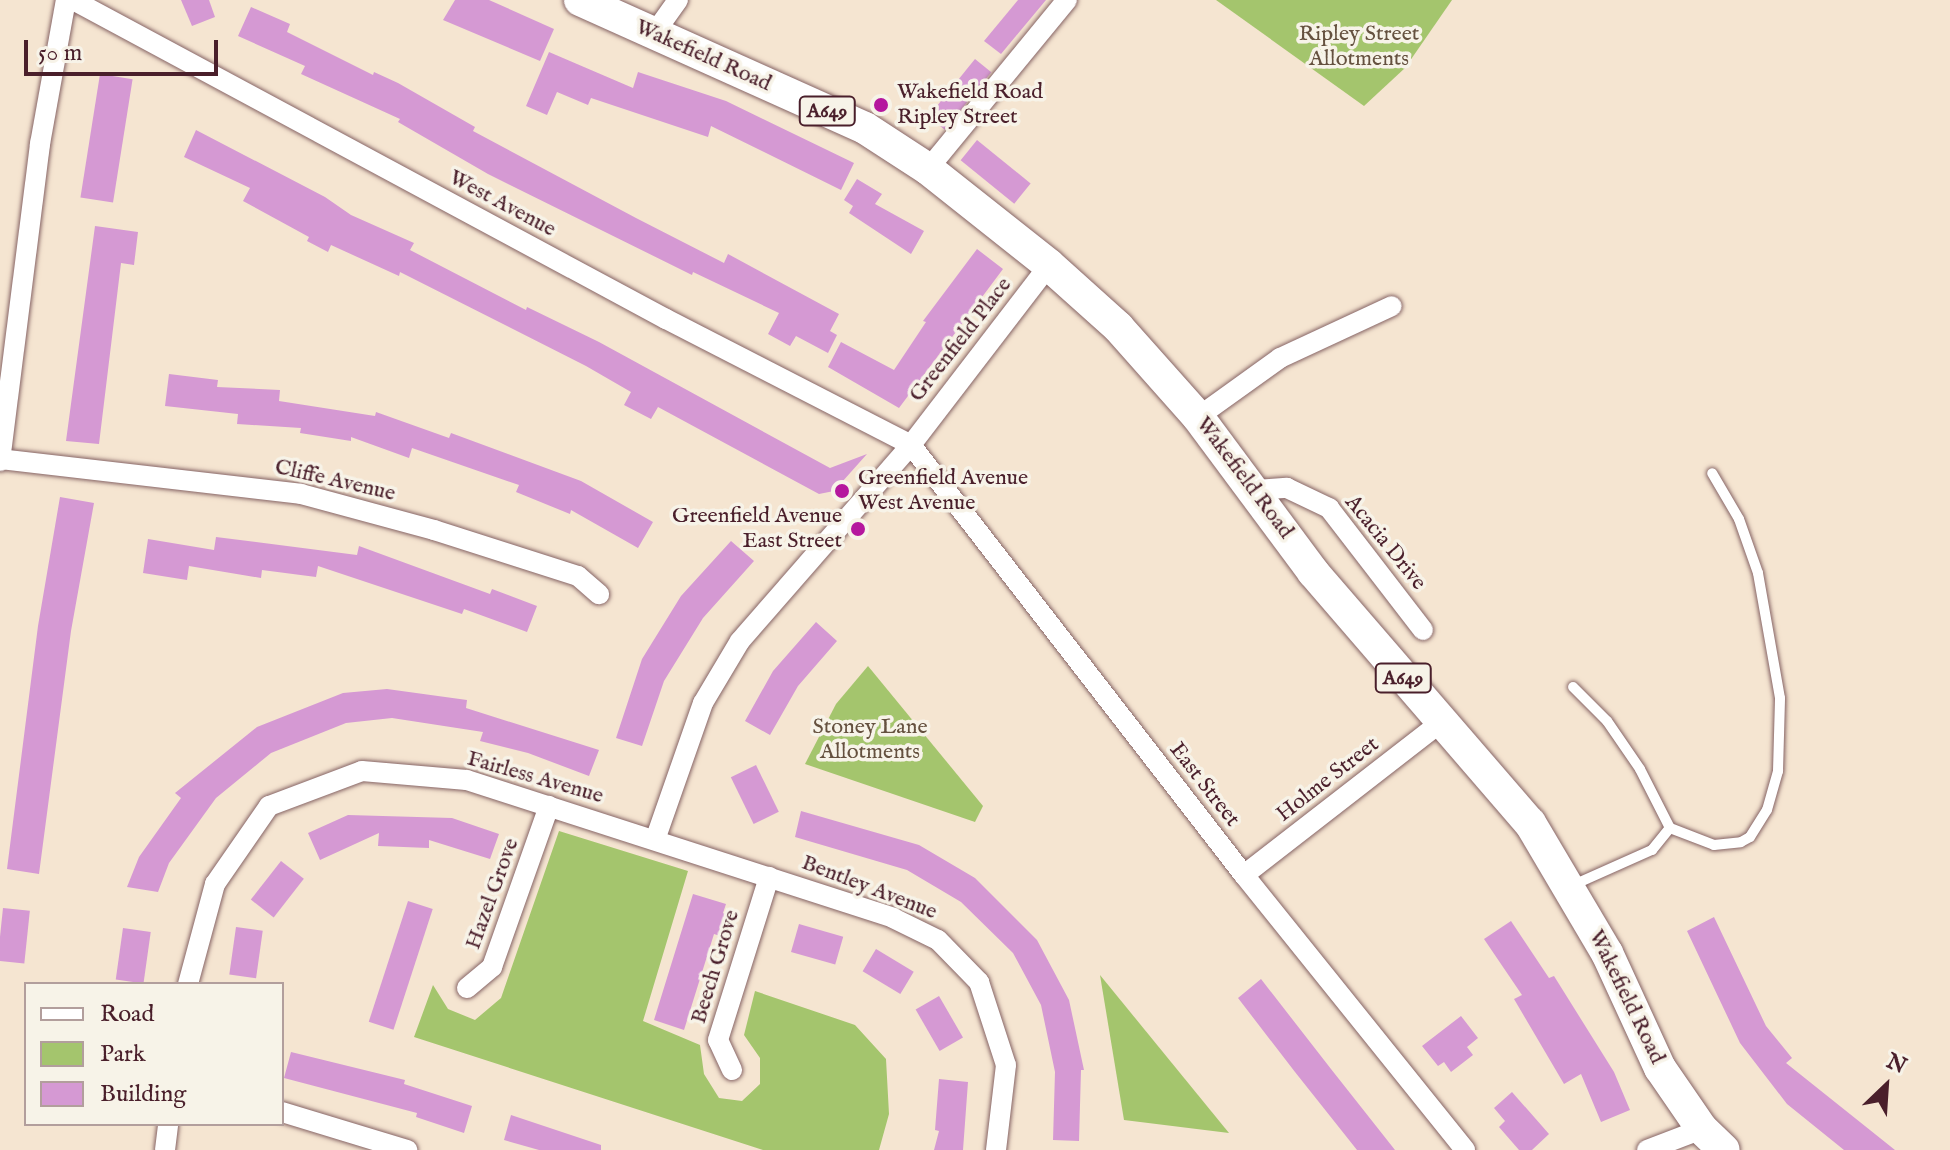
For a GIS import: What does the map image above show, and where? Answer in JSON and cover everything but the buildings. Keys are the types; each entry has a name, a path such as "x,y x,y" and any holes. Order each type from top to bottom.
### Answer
{"main road":[{"name":"Wakefield Road","path":"580,0 865,128 928,169 1049,265 1118,327 1198,417 1256,490 1313,572 1530,823 1607,953 1660,1068 1713,1140"}],"street":[{"path":"0,460 14,322 40,144 66,0"},
{"name":"West Avenue","path":"73,0 666,319 911,445"},
{"path":"653,35 678,0"},
{"path":"928,169 1067,0"},
{"name":"Greenfield Place","path":"655,840 703,703 740,641 911,445 1049,265"},
{"path":"1198,417 1280,358 1392,306"},
{"name":"East Street","path":"911,445 1244,875 1465,1150"},
{"name":"Cliffe Avenue","path":"0,460 301,494 434,530 578,576 599,594"},
{"name":"Acacia Drive","path":"1256,490 1287,488 1329,508 1423,630"},
{"name":"Holme Street","path":"1244,875 1441,722"},
{"name":"Fairless Avenue","path":"189,982 215,884 269,806 362,771 467,780 655,840"},
{"name":"Hazel Grove","path":"467,988 492,967 549,806"},
{"name":"Bentley Avenue","path":"655,840 893,918 938,940 979,982 1006,1065 996,1150"},
{"name":"Beech Grove","path":"732,1070 718,1040 769,877"},
{"path":"284,1113 407,1150"},
{"path":"165,1150 168,1126"},
{"path":"1647,1150 1713,1140"}],"lane":[{"path":"1573,687 1607,721 1640,769 1670,828 1714,845 1741,842 1758,826 1776,789 1780,698 1758,573 1739,519 1712,473"},
{"path":"1569,887 1652,850 1670,828"}],"green space":[{"name":"Ripley Street Allotments","path":"1216,0 1452,0 1405,68 1364,106"},
{"name":"Stoney Lane Allotments","path":"868,666 983,806 975,822 805,764 836,704"},
{"path":"559,831 688,871 643,1021 700,1045 704,1074 719,1098 742,1101 760,1084 760,1058 744,1035 755,991 855,1025 886,1059 889,1114 879,1150 763,1150 414,1037 433,985 448,1009 475,1020 501,998"},
{"path":"1100,975 1229,1133 1124,1120"}],"place":[{"name":"Wakefield Road Ripley Street","path":"881,105"},
{"name":"Greenfield Avenue West Avenue","path":"842,491"},
{"name":"Greenfield Avenue East Street","path":"858,529"}]}
